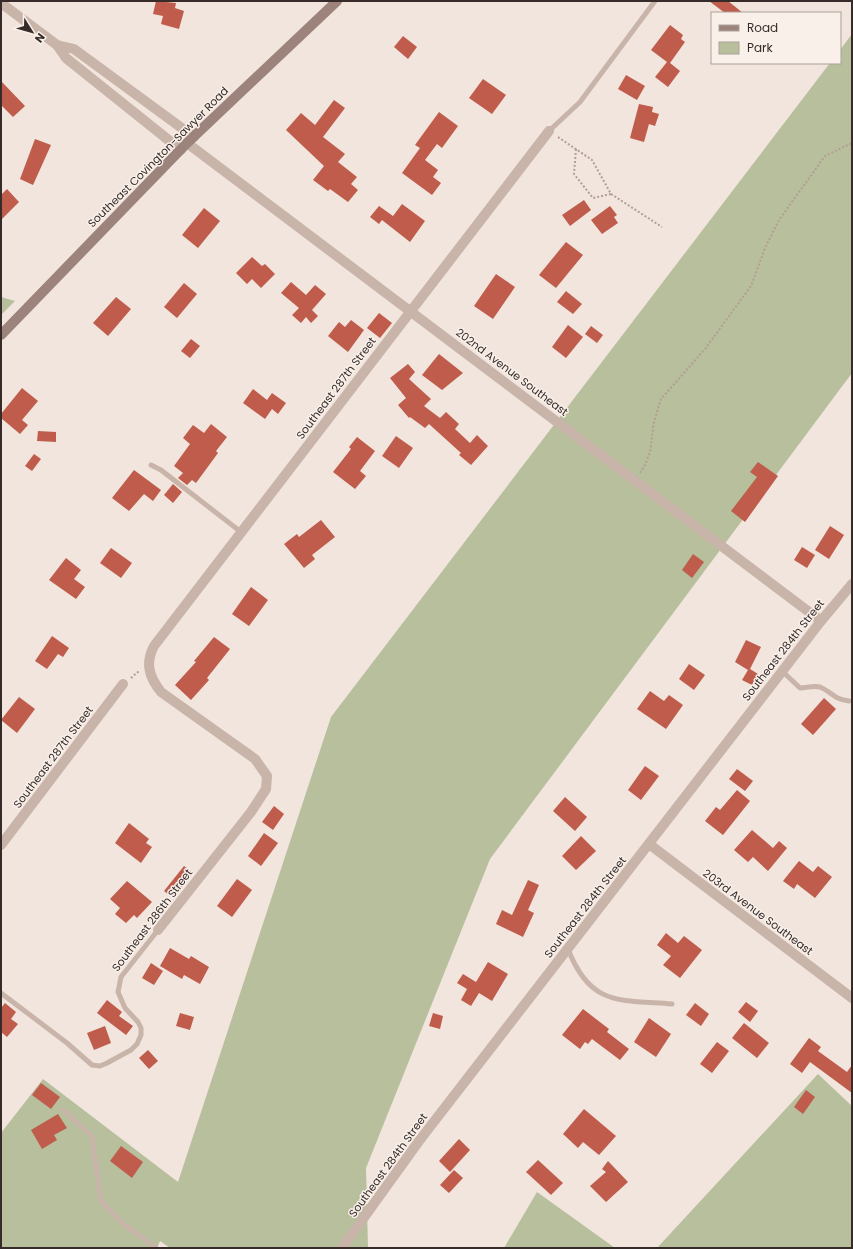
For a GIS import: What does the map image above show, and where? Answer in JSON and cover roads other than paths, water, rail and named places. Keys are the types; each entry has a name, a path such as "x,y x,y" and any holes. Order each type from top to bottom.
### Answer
{"street":[{"name":"Southeast Covington-Sawyer Road","path":"1,335 187,143 337,1"},
{"name":"202nd Avenue Southeast","path":"1,3 57,45 66,58 187,143 820,621"},
{"name":"202nd Avenue Southeast","path":"57,45 74,49 187,143"},
{"name":"Southeast 287th Street","path":"267,776 255,759 161,692 153,682 148,663 149,655 154,646 410,310 549,131"},
{"name":"Southeast 284th Street","path":"342,1248 419,1141 820,621 852,584"},
{"name":"Southeast 287th Street","path":"1,845 123,684"},
{"name":"Southeast 286th Street","path":"158,930 251,812 266,789 267,776"},
{"name":"203rd Avenue Southeast","path":"649,844 852,998"}],"lane":[{"path":"549,131 580,102 655,1"},
{"path":"151,465 161,470 241,532"},
{"path":"782,671 800,688 812,686 821,688 838,700 849,701"},
{"name":"Southeast 286th Street","path":"1,993 67,1043 92,1065 100,1066 131,1050 141,1035 141,1028 138,1022 125,1008 118,992 120,977 158,930"},
{"path":"568,949 576,969 594,990 618,1000 672,1004"},
{"path":"63,1110 92,1136 101,1201 121,1222 156,1248"}]}
